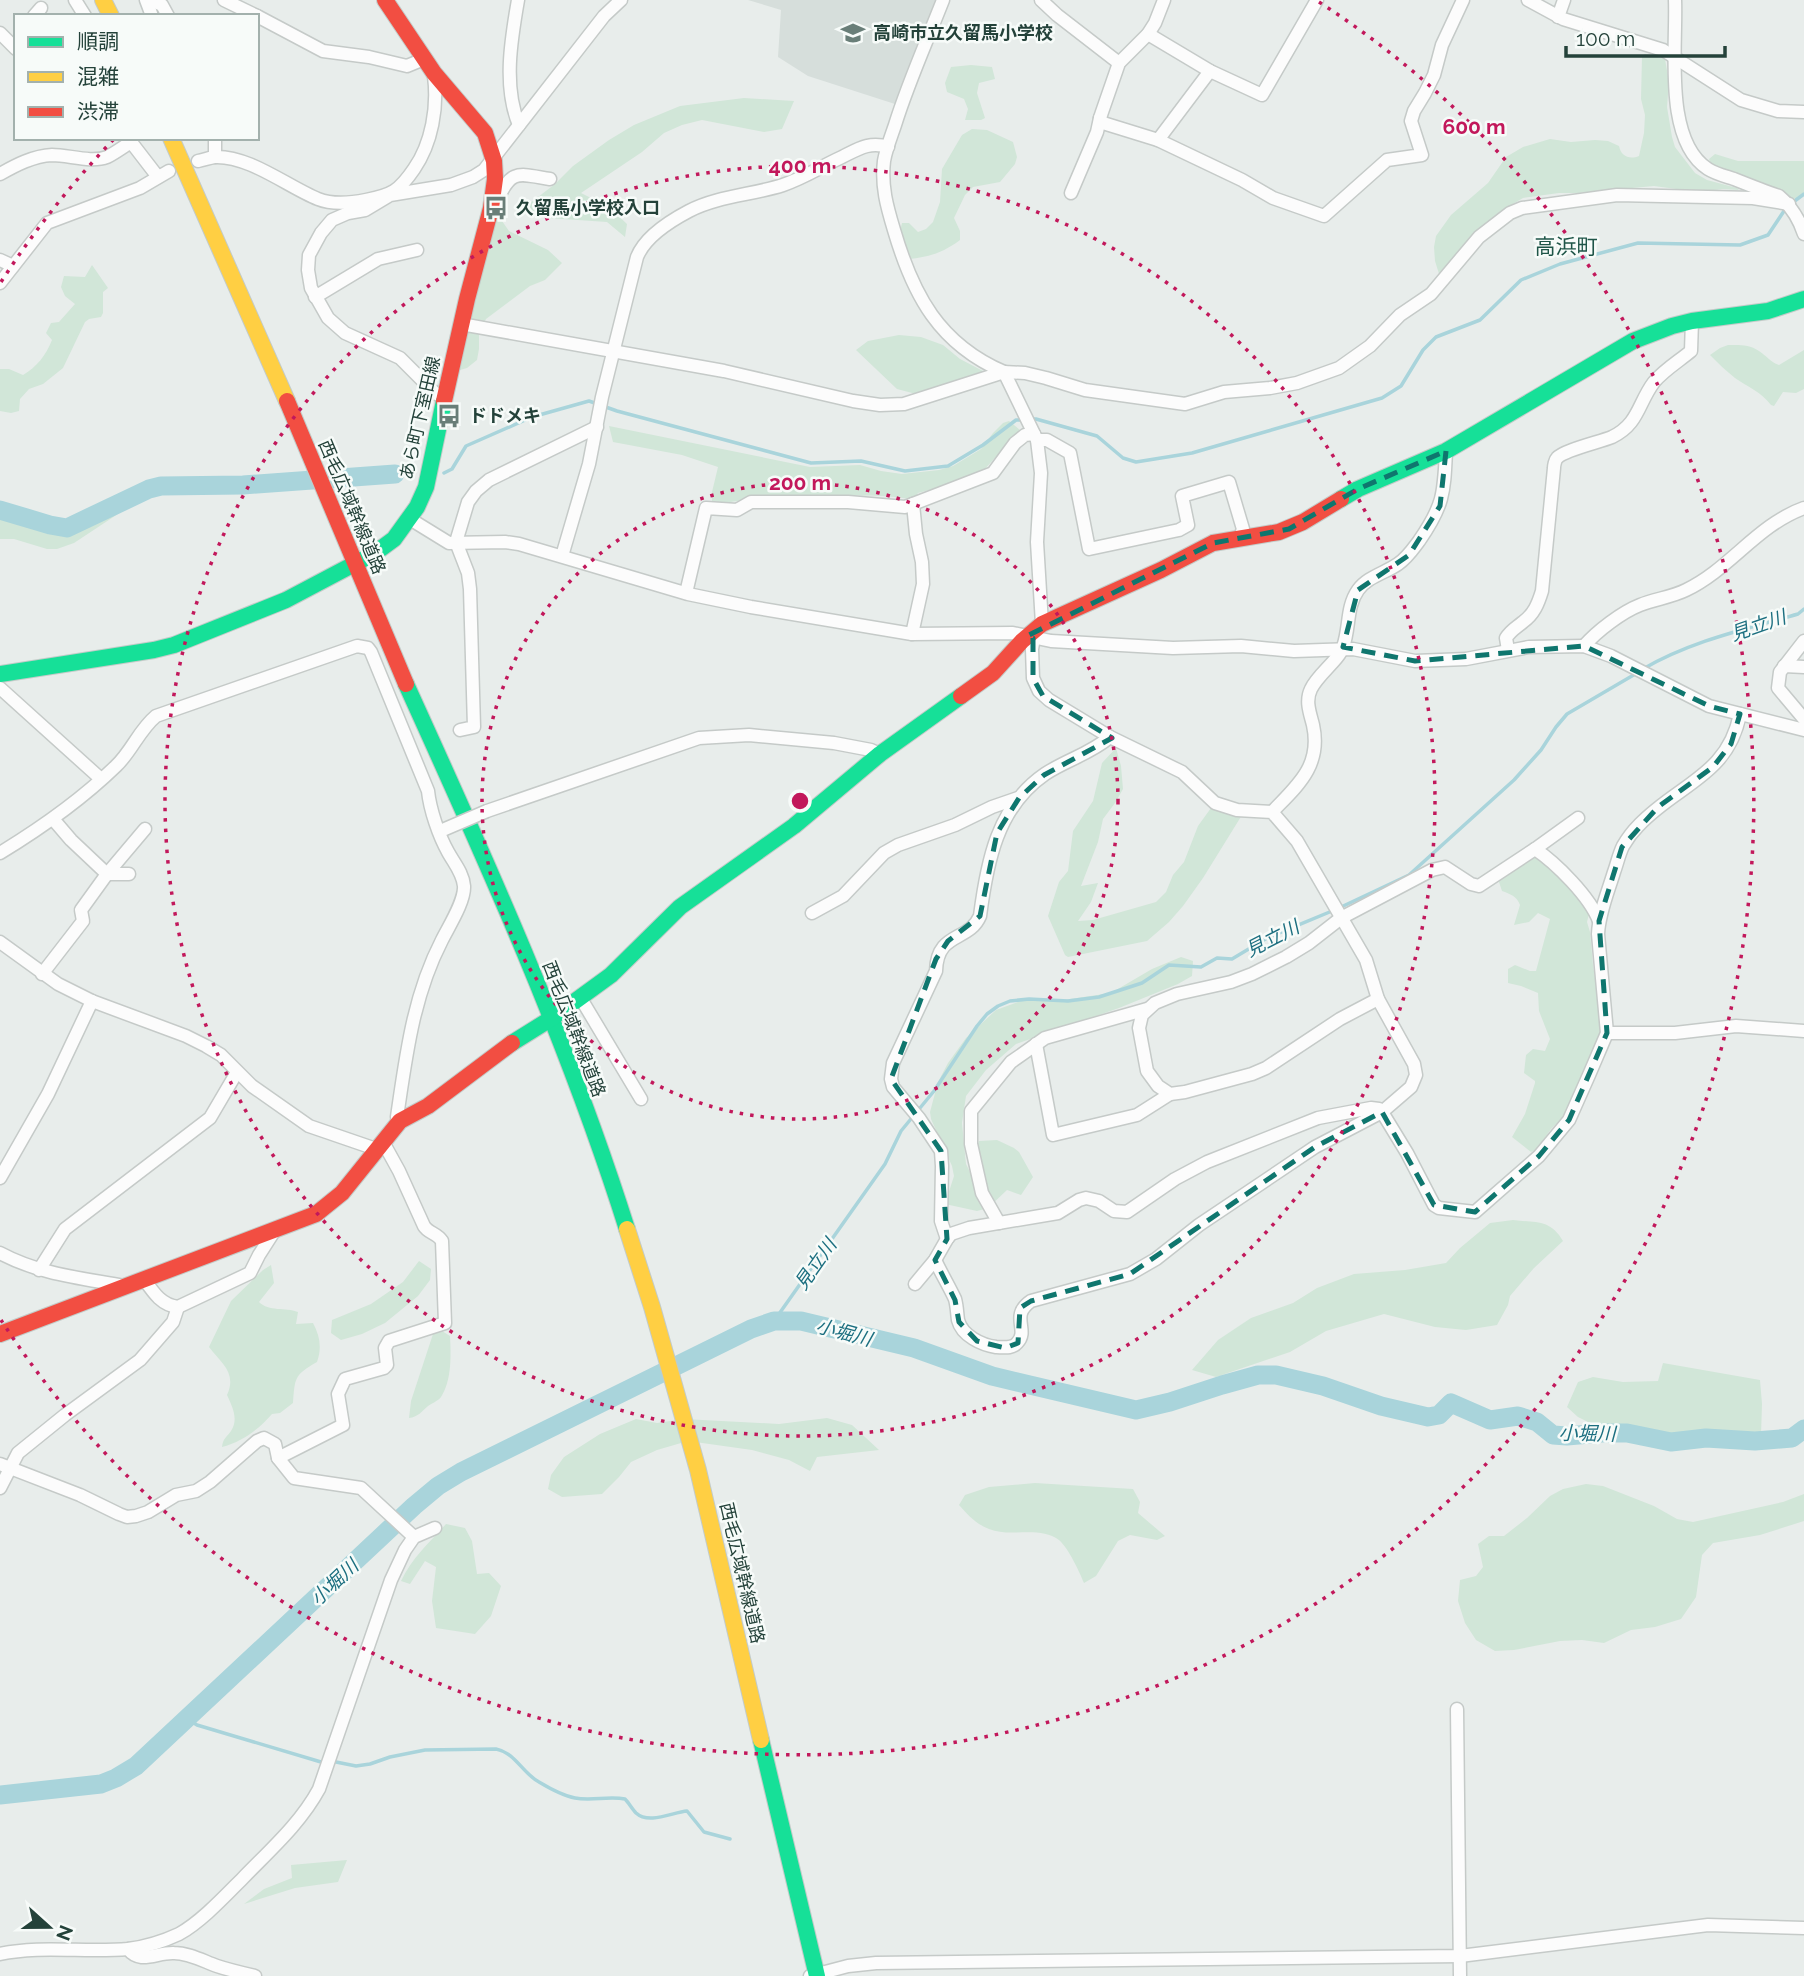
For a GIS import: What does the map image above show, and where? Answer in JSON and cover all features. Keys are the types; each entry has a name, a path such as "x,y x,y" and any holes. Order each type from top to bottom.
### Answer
{"main road":[{"name":"あら町下室田線","path":"0,674 174,645 286,600 355,565 394,539 418,508 491,203 495,181 494,158 490,144 480,127 429,66 385,0"},
{"name":"西毛広域幹線道路","path":"172,140 316,467 389,646 484,855 552,1018 619,1203 656,1319 698,1470 797,1898 815,1962 815,1975"},
{"path":"0,1334 316,1214 335,1201 400,1121 428,1105 611,975 680,907 794,826 880,754 993,673 1034,633 1122,586 1161,570 1213,543 1269,534 1320,513 1358,489 1446,451 1633,341 1692,321 1768,311 1804,299"}],"street":[{"path":"148,0 162,5 167,14"},
{"path":"224,0 253,14"},
{"path":"518,0 511,40 510,80 513,112 519,125"},
{"path":"198,161 215,157 236,160 269,173 320,200 338,203 451,185 473,177 484,170 604,16 621,0"},
{"path":"943,0 901,104 888,147 883,174 885,200 901,254 925,307 952,338 991,367 1004,372 1025,373 1085,390 1185,404 1224,393 1297,383 1339,368 1355,358 1400,315 1432,294 1479,237 1510,213 1522,208 1618,195 1753,198 1789,204"},
{"path":"1041,0 1119,63"},
{"path":"1071,193 1097,132 1119,63 1148,34 1164,0"},
{"path":"1148,34 1210,71 1262,94 1317,0"},
{"path":"1100,118 1108,126 1158,140 1242,180 1273,198 1324,216 1387,160 1422,155 1411,121 1434,75 1442,45 1462,0"},
{"path":"1528,0 1558,17 1663,50 1741,100 1778,111 1804,112"},
{"path":"1558,17 1564,0"},
{"path":"1675,0 1673,56 1676,106 1693,157 1710,170 1779,196 1789,204 1804,234"},
{"path":"259,17 323,51 408,66 429,66 436,91 435,113 418,164 390,195 365,210 332,220 309,255 308,270 311,288 328,318 345,333 400,358 436,394 444,397"},
{"path":"0,33 14,43"},
{"path":"1158,140 1210,71"},
{"path":"215,140 215,157"},
{"path":"0,174 24,161 51,155 99,158 108,156 131,142 163,174 140,188 47,223 0,283"},
{"path":"562,556 589,464 638,254 645,243 699,206 794,181 860,148 878,144 888,147"},
{"path":"491,203 497,202 514,175 550,179"},
{"path":"315,297 379,259 417,250"},
{"path":"0,261 13,266"},
{"path":"1508,650 1506,638 1511,630 1531,615 1538,606 1542,592 1556,459 1627,428 1658,377 1691,351 1692,321"},
{"path":"461,324 724,371 880,405 904,404 1004,372"},
{"path":"935,1260 955,1300 958,1322 966,1333 990,1346 1013,1346 1021,1337 1020,1313 1023,1306 1031,1301 1130,1274 1156,1259 1199,1225 1315,1147 1382,1112 1412,1087 1416,1075 1414,1064 1378,999 1366,960 1297,841 1272,812 1237,810 1215,803 1182,772 1110,737 1049,700 1039,691 1033,678 1032,649 1041,474 1035,437 1004,372"},
{"path":"460,730 474,727 470,589 468,573 456,542 468,502 482,484 597,427"},
{"path":"686,593 706,508 737,510 751,502 848,502 896,507 913,504 993,473 1015,443 1025,435 1047,440 1070,453 1089,549 1179,530 1188,525 1182,496 1229,482 1243,529 1240,537"},
{"path":"1272,812 1304,779 1311,766 1314,730 1309,695 1319,676 1343,649 1352,602 1366,582 1409,555 1428,527 1440,506 1444,491 1446,451"},
{"path":"912,634 923,584 913,504"},
{"path":"1584,646 1627,611 1684,592 1696,585 1760,532 1786,515 1804,508"},
{"path":"410,519 449,542 519,544 686,593 751,607 912,634 1034,633 1051,641 1173,648 1241,646 1294,651 1343,649 1415,661 1466,659 1529,647 1584,646 1611,656 1709,706 1804,730"},
{"path":"1804,641 1780,672 1778,688 1804,719"},
{"path":"0,853 54,819 118,765 150,721 161,713 357,646 371,652 428,791 430,810 442,830 447,851 464,884 464,895 435,953 414,1012 397,1117 400,1121"},
{"path":"1784,666 1804,667"},
{"path":"0,688 101,779"},
{"path":"915,1284 935,1260 951,1234 969,1228 1058,1213 1086,1198 1099,1201 1114,1211 1127,1212 1189,1170 1318,1118 1371,1108 1382,1112 1434,1205 1439,1208 1475,1212 1539,1156 1569,1120 1607,1033 1598,920 1622,847 1637,827 1658,807 1713,768 1731,744 1740,714"},
{"path":"442,830 487,811 699,738 749,735 834,743 880,754"},
{"path":"947,1239 941,1221 940,1151 919,1118 893,1087 891,1079 894,1063 936,971 936,959 942,948 948,941 971,928 980,916 990,853 997,833 1019,798 1044,775 1087,754 1110,737"},
{"path":"812,913 843,896 884,853 898,845 1019,798"},
{"path":"1170,1094 1158,1086 1147,1071 1139,1028 1142,1015 1155,1003 1177,994 1231,982 1252,974 1309,943 1338,913 1439,869 1450,869 1471,884 1479,886 1578,818"},
{"path":"54,819 71,840 107,874 130,874"},
{"path":"42,974 83,921 81,910 145,829"},
{"path":"1535,849 1570,880 1595,911 1598,920"},
{"path":"0,942 58,984 92,1001 186,1036 221,1055 252,1086 309,1126 379,1145 399,1171 426,1230 439,1236 442,1241 445,1324 389,1341 385,1348 387,1365 384,1368 345,1379 338,1394 343,1425 278,1458"},
{"path":"580,997 641,1099"},
{"path":"1036,1044 1053,1135 1137,1115 1170,1094 1252,1074 1266,1068 1340,1019 1378,999"},
{"path":"0,1178 48,1094 92,1001"},
{"path":"999,1223 982,1193 971,1144 971,1111 1011,1062 1045,1038 1147,1009"},
{"path":"1607,1033 1675,1033 1736,1026 1804,1031"},
{"path":"39,1270 65,1229 210,1118 237,1072"},
{"path":"144,1279 158,1298 178,1307 250,1273 275,1230"},
{"path":"0,1253 39,1270 128,1287"},
{"path":"0,1488 5,1466 65,1415 141,1360 173,1322 178,1307"},
{"path":"5,1466 80,1495 127,1517 148,1512 176,1494 196,1491 264,1438 275,1444 278,1458 294,1478 361,1488 414,1537"},
{"path":"0,1954 22,1951 128,1949 180,1933 202,1916 281,1839 309,1806 323,1780 391,1580 405,1550 414,1537 435,1528"},
{"path":"1457,1709 1460,1976"},
{"path":"815,1975 848,1966 876,1963 1460,1956 1708,1925 1804,1928"},
{"path":"128,1949 132,1955 145,1958 176,1953 191,1956 255,1976"}],"highlighted area":[{"path":"1446,451 1440,506 1409,555 1358,590 1343,647 1415,661 1584,646 1709,706 1740,714 1731,744 1713,767 1658,807 1622,847 1599,921 1607,1033 1569,1120 1539,1156 1475,1212 1434,1205 1382,1112 1315,1147 1130,1274 1031,1301 1020,1308 1018,1343 1005,1348 977,1341 959,1322 955,1300 935,1260 947,1239 941,1151 891,1079 936,959 948,941 980,916 997,833 1019,798 1044,775 1112,738 1043,696 1033,678 1033,638 1027,636 1213,543 1289,529 1358,489"}],"shaded area":[{"name":"高崎市立久留馬小学校","path":"748,0 941,0 898,105 808,76 778,57 781,10"}],"green space":[{"path":"1645,54 1665,59 1669,82 1667,107 1675,147 1695,173 1707,180 1739,190 1698,192 1654,186 1523,198 1488,223 1440,277 1435,261 1436,236 1451,215 1488,183 1506,157 1523,147 1550,139 1571,142 1608,141 1619,146 1626,156 1639,156 1644,133 1645,115 1641,99 1642,56"},
{"path":"951,67 992,67 995,79 979,83 977,93 985,118 981,120 965,120 968,109 964,99 947,92 945,83"},
{"path":"744,98 794,101 782,129 764,132 702,120 682,125 664,133 642,152 581,193 609,207 627,224 625,237 607,222 548,218 523,213 525,207 573,166 634,125 680,106"},
{"path":"972,129 987,130 1013,142 1017,157 1015,164 1000,182 973,187 965,195 954,218 960,231 960,240 936,253 909,259 900,231 902,223 909,223 918,232 933,222 940,202 942,169 962,135"},
{"path":"1715,154 1738,161 1804,161 1804,196 1790,200 1712,167 1709,159"},
{"path":"493,220 502,221 509,231 548,250 562,263 545,280 530,286 486,319 479,332 477,360 460,370"},
{"path":"92,265 108,288 103,292 101,317 85,322 63,368 43,384 29,389 20,399 19,411 0,411 0,369 9,369 23,375 41,360 52,340 46,333 51,323 59,322 75,304 65,296 61,287 64,276 85,277"},
{"path":"899,335 921,337 943,345 960,359 985,372 916,394 897,389 856,350 868,341"},
{"path":"1728,345 1751,347 1779,365 1804,350 1804,389 1796,393 1783,392 1774,406 1771,405 1710,355"},
{"path":"1009,421 1020,430 975,480 918,493 914,500 862,496 749,499 723,503 712,502 718,467 682,455 613,442 609,426 810,467 860,465 902,474 953,466 981,449 1003,423"},
{"path":"128,496 131,498 130,506 74,543 57,549 47,549 14,539 0,539 0,504 52,519 72,520"},
{"path":"1116,748 1123,789 1103,819 1098,842 1081,886 1098,883 1091,902 1078,921 1093,920 1156,902 1166,892 1173,875 1184,862 1198,826 1211,808 1242,815 1183,906 1147,941 1068,957 1048,916 1059,882 1068,871 1073,831 1093,801 1102,763"},
{"path":"1530,856 1543,858 1586,905 1603,1030 1566,1114 1537,1149 1531,1152 1512,1137 1525,1114 1535,1083 1524,1073 1526,1055 1533,1049 1545,1051 1550,1039 1539,1011 1538,993 1508,983 1508,969 1515,965 1536,971 1550,919 1538,913 1529,922 1514,925 1519,902 1502,891 1499,882 1502,875"},
{"path":"1181,957 1193,961 1192,976 1119,1008 1016,1044 986,1070 966,1096 962,1123 966,1164 974,1180 973,1158 979,1141 997,1140 1019,1152 1033,1177 1021,1195 1007,1190 988,1208 977,1211 945,1204 954,1176 930,1112 938,1082 966,1038 996,1010 1021,1001 1063,1000 1111,993 1152,969"},
{"path":"1513,1220 1548,1225 1563,1241 1534,1268 1510,1296 1497,1325 1466,1330 1435,1327 1384,1314 1326,1331 1290,1352 1216,1377 1192,1370 1218,1340 1251,1318 1293,1303 1317,1288 1354,1274 1446,1263 1490,1223"},
{"path":"419,1261 431,1269 430,1280 418,1296 385,1323 341,1340 331,1333 332,1320 371,1304 403,1282"},
{"path":"271,1265 274,1283 259,1302 267,1307 298,1312 296,1324 313,1323 320,1342 319,1357 317,1362 297,1378 293,1403 280,1413 272,1414 256,1430 222,1447 234,1422 234,1413 227,1395 230,1381 227,1369 209,1347 231,1301"},
{"path":"442,1331 450,1336 450,1367 445,1390 438,1400 409,1418 411,1401 433,1334"},
{"path":"1663,1363 1760,1380 1761,1435 1708,1432 1673,1435 1596,1426 1578,1417 1567,1407 1578,1382 1593,1377 1623,1382 1658,1381"},
{"path":"827,1418 852,1425 879,1450 817,1457 810,1471 789,1460 752,1450 688,1441 657,1450 631,1462 602,1494 562,1497 548,1489 551,1475 564,1457 600,1434 636,1419 657,1423 684,1419 779,1424"},
{"path":"1035,1483 1133,1489 1140,1502 1138,1513 1165,1536 1157,1540 1130,1535 1118,1541 1096,1576 1084,1583 1077,1566 1059,1540 1043,1533 989,1529 976,1522 959,1505 965,1495 989,1487"},
{"path":"1586,1484 1603,1486 1654,1506 1677,1519 1693,1522 1783,1502 1804,1494 1804,1521 1760,1535 1713,1543 1702,1555 1696,1597 1681,1619 1655,1627 1631,1630 1604,1643 1560,1641 1495,1651 1476,1640 1465,1623 1458,1601 1460,1580 1476,1576 1483,1567 1478,1544 1489,1536 1504,1536 1550,1496 1563,1489"},
{"path":"446,1524 465,1528 472,1541 477,1574 489,1573 501,1586 491,1616 475,1634 436,1628 432,1601 436,1567 425,1561 410,1584 401,1581 416,1558"},
{"path":"347,1860 338,1882 295,1888 244,1904 264,1889 292,1878 291,1865"}],"waterway":[{"path":"1792,203 1804,194"},
{"path":"1030,419 1097,436 1123,458 1136,462 1192,453 1382,398 1401,386 1423,350 1436,337 1480,320 1521,280 1560,264 1638,243 1740,245 1768,235 1786,208"},
{"path":"444,473 452,469 466,446 532,417 589,401 811,463 861,461 905,471 948,466 983,445 1016,420 1023,420"},
{"path":"0,510 67,528 149,489 161,486 243,485 395,474"},
{"name":"見立川","path":"1643,669 1699,643 1798,614 1804,609"},
{"name":"見立川","path":"1339,908 1409,875 1514,780 1541,750 1567,714 1637,673"},
{"name":"見立川","path":"774,1321 885,1164 901,1131 934,1091 987,1014 1010,1001 1068,1001 1099,997 1142,983 1169,965 1201,967 1217,958 1232,959 1267,938 1332,911"},
{"name":"小堀川","path":"0,1795 101,1784 136,1766 438,1486 461,1472 751,1329 774,1321 801,1321 914,1348 992,1376 1136,1410 1258,1375 1276,1375 1428,1417 1439,1415 1451,1403 1490,1420 1518,1416 1537,1422 1553,1435 1627,1433 1671,1442 1706,1438 1755,1441 1792,1438 1804,1429"},
{"path":"186,1718 197,1725 321,1762"},
{"path":"336,1762 356,1766 425,1750 496,1749 509,1755 533,1778 566,1796 581,1799 625,1799 636,1813 647,1818 687,1811 704,1832 730,1839"}],"traffic: fast":[{"path":"1341,499 1446,451 1633,341 1692,321 1768,311 1804,299"},
{"path":"0,674 174,645 286,600 375,553 394,539 417,507 426,487 444,401"},
{"path":"406,684 496,885 553,1021 627,1229"},
{"path":"512,1043 611,975 680,907 794,826 880,754 961,696"},
{"path":"761,1740 817,1976"}],"traffic: slow":[{"path":"103,0 110,14"},
{"path":"172,140 287,401"},
{"path":"627,1229 698,1470 761,1740"}],"traffic: jam":[{"path":"385,0 434,73 485,133 494,161 495,179 491,208 444,401"},
{"path":"287,401 406,684"},
{"path":"961,696 993,673 1022,641 1042,624 1161,570 1213,543 1279,532 1303,522 1341,499"},
{"path":"0,1334 316,1214 342,1193 400,1121 428,1106 512,1043"}],"place":[{"name":"高崎市立久留馬小学校","path":"853,33"},
{"name":"久留馬小学校入口","path":"496,208"},
{"name":"ドドメキ","path":"449,416"}],"district":[{"name":"高浜町","path":"1566,247"}]}
